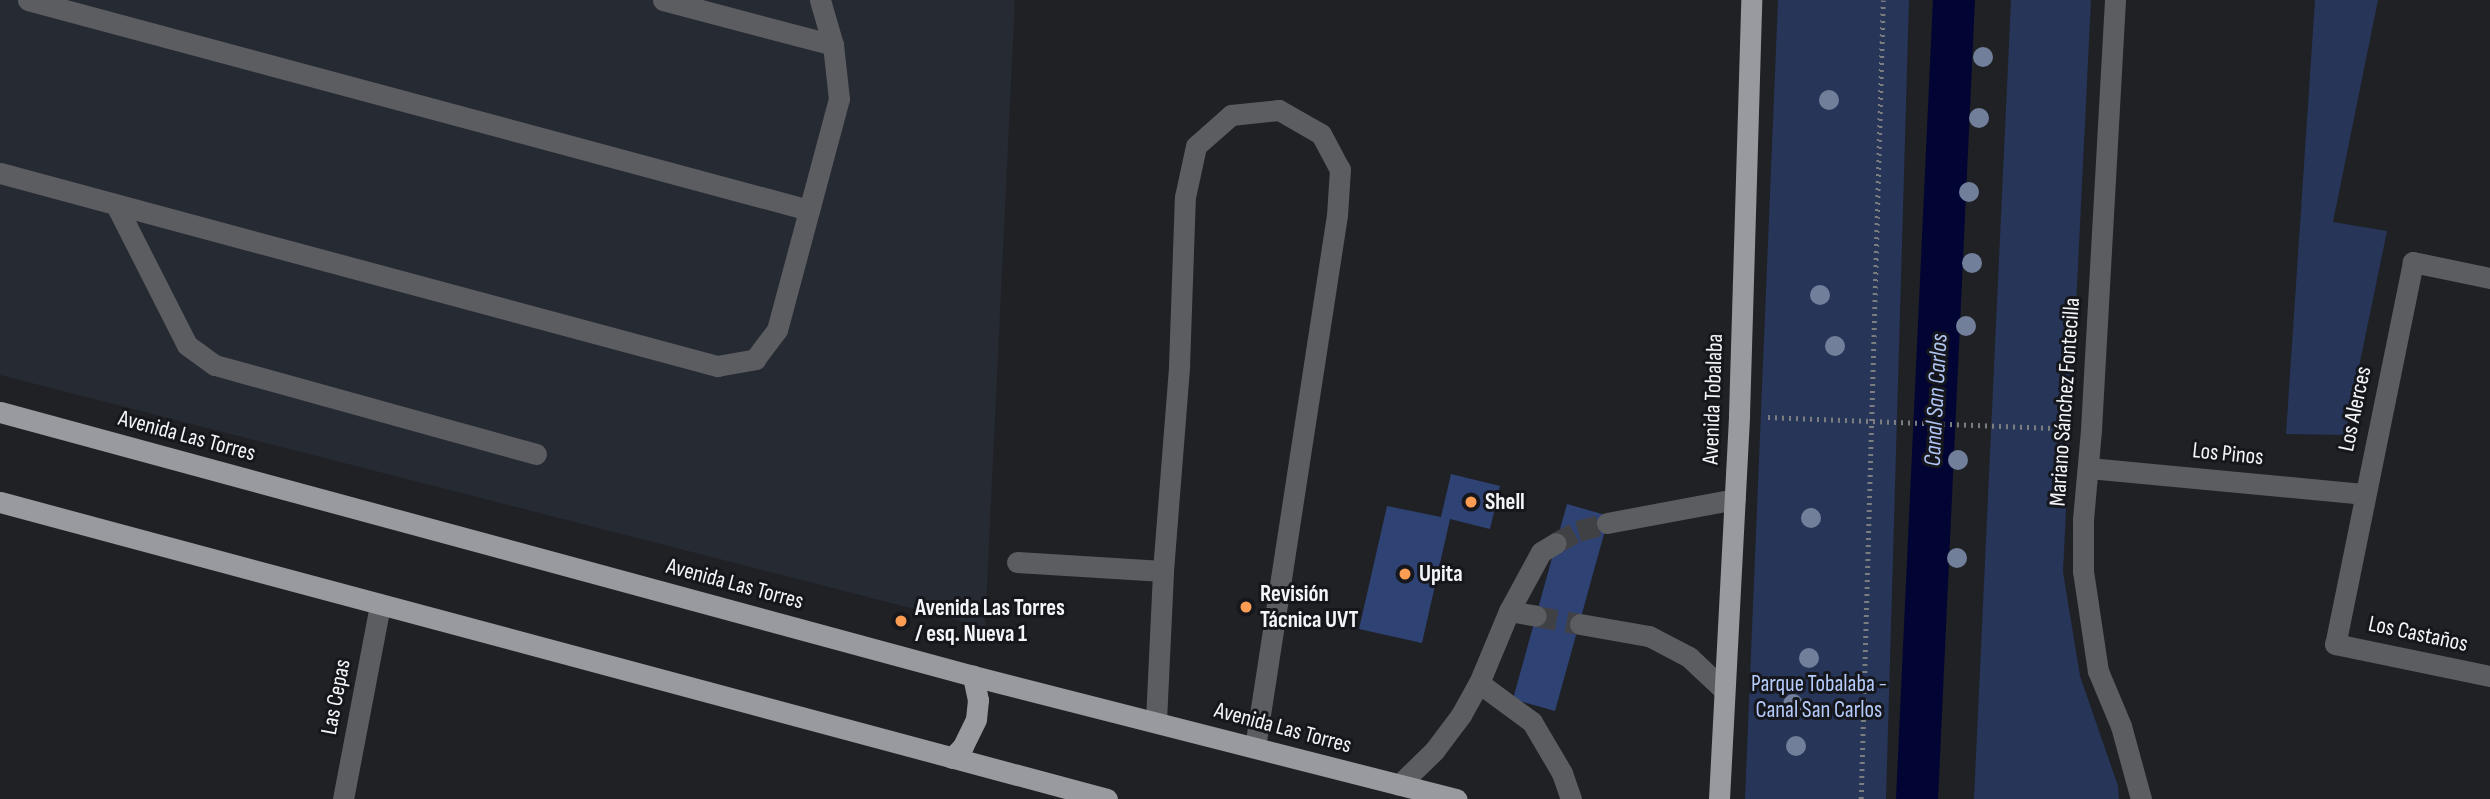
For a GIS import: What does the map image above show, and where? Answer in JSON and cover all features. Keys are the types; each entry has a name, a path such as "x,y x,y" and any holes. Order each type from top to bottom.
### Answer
{"main road":[{"name":"Avenida Tobalaba","path":"1719,799 1739,415 1751,0"},
{"name":"Avenida Las Torres","path":"0,412 973,676 1457,799"},
{"path":"0,502 1107,799"},
{"path":"952,758 963,746 976,719 978,700 973,676"}],"street":[{"path":"28,0 809,210"},
{"path":"663,0 833,45"},
{"path":"0,173 717,366 755,359 777,330 839,99 833,45 820,0"},
{"name":"Mariano Sánchez Fontecilla","path":"2115,0 2089,468 2083,519 2083,571 2088,622 2098,671 2121,726 2141,799"},
{"path":"1156,721 1163,571 1179,366 1185,197 1196,146 1231,115 1279,110 1321,134 1340,169 1335,228 1255,747"},
{"path":"116,205 187,345 215,365 536,454"},
{"name":"Los Alerces","path":"2334,644 2413,262 2490,278"},
{"name":"Los Pinos","path":"2089,468 2363,494"},
{"path":"1607,523 1735,499"},
{"path":"1399,785 1434,751 1461,715 1479,683 1509,611 1541,552 1556,543"},
{"path":"1017,562 1163,571"},
{"name":"Las Cepas","path":"343,799 380,605"},
{"path":"1509,611 1536,616"},
{"path":"1580,624 1649,636 1689,657 1724,690"},
{"name":"Los Castaños","path":"2334,644 2490,676"},
{"path":"1479,683 1532,722 1562,773 1571,799"}],"path":[{"path":"1861,799 1883,0"},
{"path":"1739,415 2031,426"}],"shaded area":[{"path":"0,0 1015,0 985,627 0,375"}],"green space":[{"name":"Parque Tobalaba - Canal San Carlos","path":"1778,0 1909,0 1886,799 1745,799"},
{"path":"2011,0 2091,0 2063,572 2080,676 2118,786 2119,799 1974,799"},
{"path":"2315,0 2378,0 2333,222 2387,231 2345,435 2286,434"}],"building":[{"name":"Upita","path":"1451,474 1500,486 1490,529 1450,519 1422,643 1359,629 1387,506 1441,517"},
{"path":"1567,504 1609,516 1555,711 1513,699"}],"waterway":[{"name":"Canal San Carlos","path":"1917,799 1954,0"}],"tunnel":[{"path":"1556,543 1578,531 1607,523"},
{"path":"1536,616 1580,624"}],"place":[{"name":"Shell","path":"1471,502"},
{"name":"Upita","path":"1405,574"},
{"name":"Revisión Tácnica UVT","path":"1246,607"},
{"name":"Avenida Las Torres / esq. Nueva 1","path":"901,621"}]}
